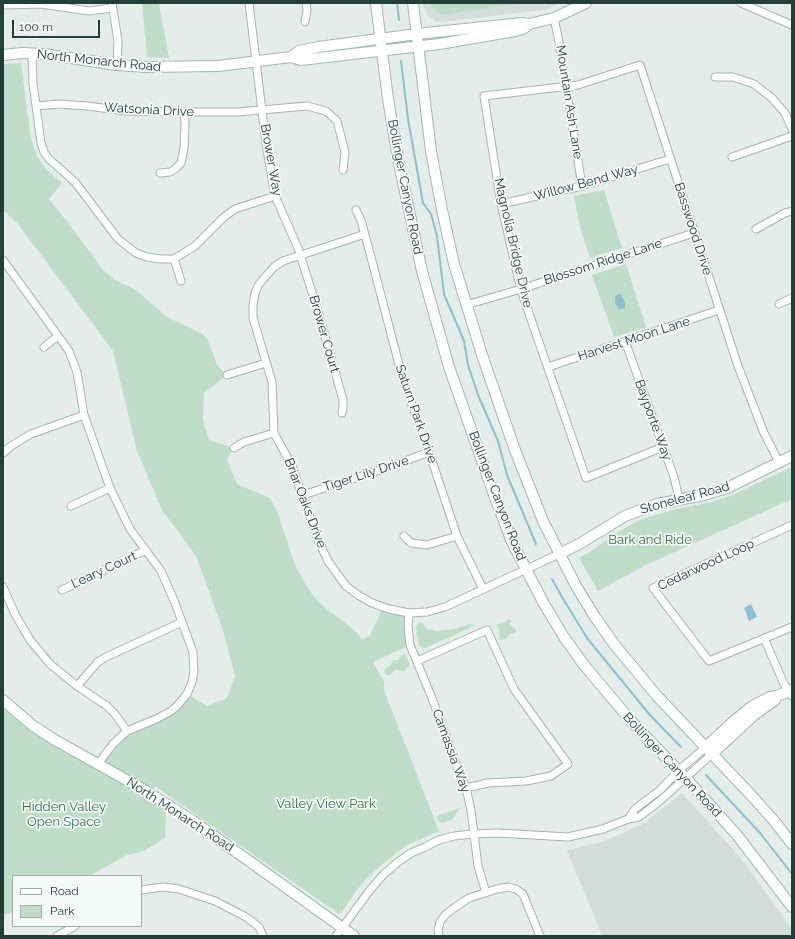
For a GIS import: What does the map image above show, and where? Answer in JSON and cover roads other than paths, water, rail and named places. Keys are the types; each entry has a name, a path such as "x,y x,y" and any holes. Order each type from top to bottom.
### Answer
{"main road":[{"name":"Bollinger Canyon Road","path":"376,3 381,50 398,159 419,258 449,367 492,492 512,542 525,569 564,637 584,665 632,722 682,774 737,835 792,907"},
{"path":"413,3 431,150 442,210 466,305 483,358 517,457 543,521 559,554 595,617 614,644 652,690 775,822 792,844"},
{"path":"529,24 554,18 586,3"},
{"name":"North Monarch Road","path":"291,57 299,51 380,38 522,23 529,24"},
{"name":"North Monarch Road","path":"3,55 18,53 44,54 117,65 146,67 218,66 291,57 301,60 418,46 495,35 523,29 529,24"},
{"name":"Stoneleaf Road","path":"559,554 581,543 625,516 656,504 704,495 727,488 792,456"},
{"path":"709,750 734,721 751,707 770,697 791,692"},
{"name":"North Monarch Road","path":"3,700 32,725 55,740 150,793 193,821 354,936"}],"street":[{"name":"Brower Way","path":"249,3 266,144 275,196 300,256"},
{"path":"305,22 307,10 306,3"},
{"path":"741,3 792,25"},
{"path":"3,6 41,4 88,11 112,5 118,41 117,65"},
{"name":"Mountain Ash Lane","path":"554,18 582,186"},
{"path":"32,54 36,106 41,143 44,152 49,159 74,182 118,239 136,253 147,257 174,259 195,246 224,216 235,209 275,196"},
{"name":"Basswood Drive","path":"566,86 578,85 640,65 719,310 750,398 764,433 779,462"},
{"path":"715,77 733,77 754,84 772,98 785,113 792,129"},
{"name":"Magnolia Bridge Drive","path":"566,86 484,96 501,204 521,289 586,478 663,446"},
{"name":"Watsonia Drive","path":"36,106 59,104 126,111 184,112 238,112 307,106 326,110 337,121 345,152 343,170"},
{"path":"160,173 170,172 181,162 184,148 184,112"},
{"path":"732,157 792,136"},
{"name":"Willow Bend Way","path":"501,204 582,186 670,159"},
{"name":"Saturn Park Drive","path":"356,210 365,234 403,380 457,536 483,589"},
{"path":"756,229 785,213 792,211"},
{"name":"Blossom Ridge Lane","path":"466,305 521,289 694,233"},
{"name":"Briar Oaks Drive","path":"365,234 283,261 274,267 259,284 255,293 253,305 253,318 272,382 274,433 292,466 318,540 328,561 346,586 358,595 372,603 389,609 409,613 427,612 445,607 559,554"},
{"name":"Brower Court","path":"300,256 317,308 342,400 342,413"},
{"path":"174,259 181,281"},
{"path":"3,260 69,351 77,372 84,415 110,488 130,529 161,571 194,652 194,672 192,682 187,694 176,707 156,719 126,731 113,744 98,764"},
{"path":"780,304 792,298"},
{"name":"Harvest Moon Lane","path":"548,367 719,310"},
{"path":"44,347 58,336"},
{"name":"Bayporte Way","path":"625,341 674,477 679,499"},
{"path":"227,375 266,363"},
{"path":"3,453 11,446 32,434 84,415"},
{"path":"234,448 244,442 274,433"},
{"name":"Tiger Lily Drive","path":"303,495 389,467 429,452"},
{"path":"71,506 110,488"},
{"name":"Cedarwood Loop","path":"792,525 653,588 709,661 792,627"},
{"path":"404,536 411,543 427,545 457,536"},
{"name":"Leary Court","path":"62,590 146,550"},
{"path":"3,587 14,614 30,640 50,664 107,706 115,714 126,731"},
{"name":"Camassia Way","path":"409,613 408,626 410,645 466,788 471,810 478,866 486,893"},
{"path":"78,686 98,662 106,657 182,622"},
{"path":"417,661 487,630 514,689 568,764 551,776 526,781 488,783 466,788"},
{"path":"764,638 784,684 791,692"},
{"path":"336,936 383,875 411,853 439,840 454,836 498,833 568,837 603,829 628,819 635,810 682,774 709,750"},
{"path":"142,890 164,887 179,889 215,901 246,917 259,927 263,936"},
{"path":"439,936 438,930 440,922 445,915 454,908 469,898 508,887 516,889 523,894 540,936"},
{"path":"57,936 73,927"}],"water":[{"path":"618,294 621,295 625,302 625,308 619,310 615,303 615,297"},
{"path":"751,604 757,617 749,621 744,608"}],"waterway":[{"path":"397,3 399,20"},
{"path":"401,61 408,119 423,203 431,214 437,236 444,294 464,341 468,365 478,395 498,441 507,475 536,544"},
{"path":"552,579 587,638 649,714 681,747"},
{"path":"706,775 760,833 792,874"}],"park label":[{"name":"Bark and Ride","path":"650,540"},
{"name":"Valley View Park","path":"326,804"},
{"name":"Hidden Valley Open Space","path":"64,814"}]}
